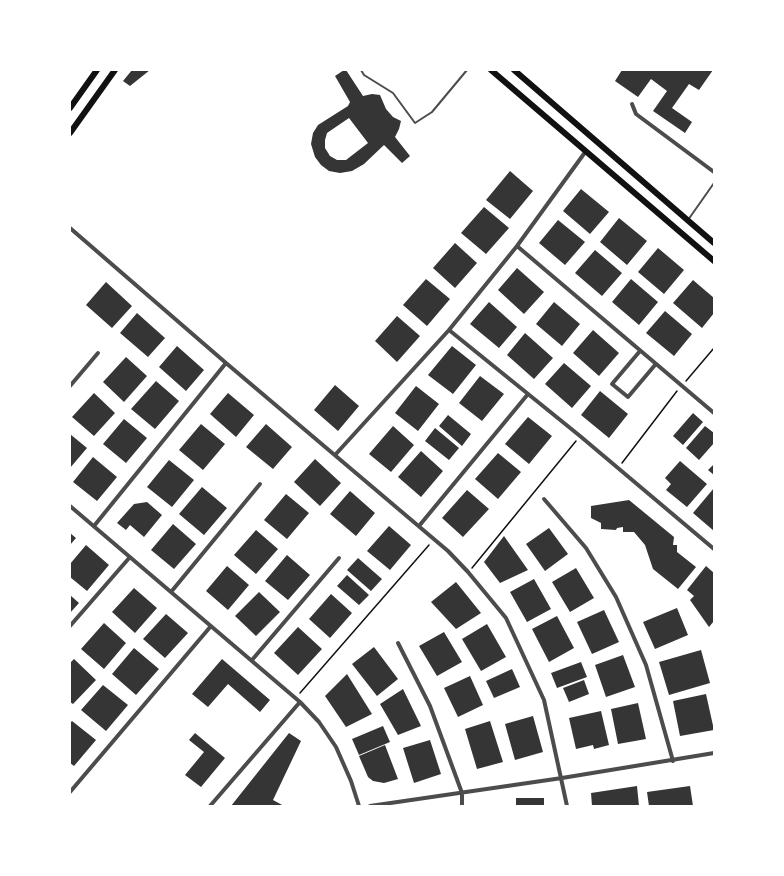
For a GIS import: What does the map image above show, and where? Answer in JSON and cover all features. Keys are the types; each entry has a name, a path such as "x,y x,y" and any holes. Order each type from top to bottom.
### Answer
{"main road":[{"path":"70,108 98,70"},
{"path":"70,133 115,70"},
{"path":"491,70 714,261"},
{"path":"514,70 714,243"}],"street":[{"path":"632,104 636,114 714,172"},
{"path":"335,455 449,330 517,246 586,151"},
{"path":"70,228 226,363 435,539 468,572 506,618 544,700 567,806"},
{"path":"517,246 655,365 714,413"},
{"path":"449,330 580,436 617,469 714,549"},
{"path":"640,351 612,384 628,397 655,365"},
{"path":"70,386 98,352"},
{"path":"94,526 226,363"},
{"path":"419,526 528,394"},
{"path":"171,592 260,484"},
{"path":"544,498 586,548 616,597 646,665 673,760"},
{"path":"70,506 300,702 319,722 336,747 351,781 359,806"},
{"path":"70,626 130,557"},
{"path":"252,660 339,558"},
{"path":"70,792 211,626"},
{"path":"398,643 430,706 462,793 462,806"},
{"path":"210,806 300,702"},
{"path":"370,806 562,778 714,753"}],"lane":[{"path":"361,70 364,75 393,93 415,123 432,112 467,70"},
{"path":"688,221 714,184"}],"path":[{"path":"617,469 714,348"},
{"path":"468,572 580,436"},
{"path":"296,698 435,539"}],"building":[{"path":"132,70 150,70 130,86 123,81"},
{"path":"346,70 363,96 372,94 380,95 386,109 393,117 401,121 395,137 410,156 402,163 384,145 364,164 352,171 340,173 329,171 321,165 315,157 311,144 313,133 318,125 348,106 350,102 335,76","holes":["349,118 368,143 346,160 337,160 330,156 325,148 327,133"]},
{"path":"622,70 713,70 699,90 689,84 672,108 692,122 685,133 653,111 667,91 651,79 638,97 615,81"},
{"path":"510,171 533,191 510,219 486,200"},
{"path":"581,189 609,212 590,234 563,211"},
{"path":"484,207 509,228 486,254 461,233"},
{"path":"619,218 647,241 627,265 600,242"},
{"path":"558,220 585,242 565,265 539,243"},
{"path":"455,243 477,263 455,288 433,268"},
{"path":"658,248 684,270 664,294 638,272"},
{"path":"595,250 622,273 602,296 575,273"},
{"path":"517,268 544,292 524,314 498,290"},
{"path":"426,279 450,299 427,326 403,305"},
{"path":"631,279 658,302 639,325 612,302"},
{"path":"693,280 714,298 714,313 702,328 673,303"},
{"path":"106,282 132,306 112,328 86,305"},
{"path":"489,302 517,327 499,348 470,324"},
{"path":"554,302 580,324 562,346 536,324"},
{"path":"665,311 692,334 674,356 646,333"},
{"path":"137,313 165,338 148,357 120,333"},
{"path":"397,316 420,336 397,362 375,341"},
{"path":"593,330 619,353 599,376 573,353"},
{"path":"525,333 553,358 534,379 507,355"},
{"path":"177,346 204,370 186,391 159,367"},
{"path":"452,346 476,365 453,394 428,375"},
{"path":"126,357 147,376 124,402 103,382"},
{"path":"564,363 591,386 572,408 545,384"},
{"path":"480,376 504,394 482,421 459,403"},
{"path":"156,381 179,401 155,429 131,409"},
{"path":"335,385 359,406 338,431 314,410"},
{"path":"416,386 439,404 418,431 395,413"},
{"path":"600,391 628,414 609,438 581,415"},
{"path":"94,393 115,413 94,436 72,417"},
{"path":"228,393 254,415 236,437 210,414"},
{"path":"693,413 703,422 683,445 673,436"},
{"path":"448,415 471,434 462,446 439,426"},
{"path":"528,417 552,436 529,464 505,444"},
{"path":"124,419 147,438 126,463 103,444"},
{"path":"201,424 225,444 203,470 179,450"},
{"path":"266,424 292,447 273,469 246,447"},
{"path":"393,426 414,445 391,472 369,454"},
{"path":"705,426 714,433 714,443 699,460 686,448"},
{"path":"435,428 459,448 449,460 425,441"},
{"path":"70,434 87,448 70,468"},
{"path":"421,451 443,471 421,497 398,477"},
{"path":"498,453 521,472 498,499 475,479"},
{"path":"93,457 117,477 97,501 73,482"},
{"path":"315,459 341,483 320,506 294,482"},
{"path":"169,460 194,480 172,507 147,487"},
{"path":"680,461 707,484 687,507 666,490 671,484 665,478"},
{"path":"714,464 714,475 708,470"},
{"path":"202,487 227,508 204,535 179,514"},
{"path":"714,488 714,531 693,513"},
{"path":"467,490 489,509 463,537 442,518"},
{"path":"350,491 375,513 356,536 330,514"},
{"path":"286,494 309,513 287,539 264,520"},
{"path":"629,500 674,537 673,545 677,545 677,552 696,567 678,589 653,569 645,545 634,532 623,532 623,527 617,528 616,530 601,529 601,523 591,518 591,506"},
{"path":"147,502 162,515 144,537 130,525 126,530 117,523 134,504"},
{"path":"173,524 196,544 174,569 151,550"},
{"path":"389,526 411,545 390,570 367,551"},
{"path":"549,528 568,554 545,571 526,544"},
{"path":"256,530 278,549 256,574 234,555"},
{"path":"70,533 76,538 70,545"},
{"path":"504,536 528,570 500,583 484,562"},
{"path":"86,545 109,565 87,591 70,577 70,564"},
{"path":"287,555 310,575 288,600 265,581"},
{"path":"358,558 382,579 371,591 347,570"},
{"path":"227,566 249,585 228,610 206,591"},
{"path":"706,566 714,573 714,621 709,627 690,600 694,596 687,590"},
{"path":"576,568 594,598 570,612 552,582"},
{"path":"347,575 369,595 359,605 337,586"},
{"path":"534,579 551,609 527,622 510,592"},
{"path":"456,582 481,613 456,629 431,602"},
{"path":"134,588 157,608 135,633 112,612"},
{"path":"259,592 280,612 256,636 235,616"},
{"path":"331,594 352,613 330,638 309,619"},
{"path":"70,595 79,603 70,613"},
{"path":"677,608 688,635 655,649 643,622"},
{"path":"604,610 619,642 592,654 577,622"},
{"path":"166,614 188,633 165,658 143,639"},
{"path":"557,616 574,648 549,662 532,629"},
{"path":"104,623 126,643 104,669 81,649"},
{"path":"487,624 506,657 481,671 462,639"},
{"path":"298,627 322,649 298,675 274,653"},
{"path":"444,632 462,662 437,676 419,646"},
{"path":"374,647 398,679 377,696 352,664"},
{"path":"134,648 159,669 136,695 112,674"},
{"path":"701,650 710,683 669,695 659,662"},
{"path":"623,655 635,687 606,697 595,665"},
{"path":"74,659 96,680 73,704 70,702 70,663"},
{"path":"222,659 270,700 260,712 228,684 208,707 192,694"},
{"path":"581,662 587,677 557,688 551,673"},
{"path":"512,669 520,687 494,698 486,681"},
{"path":"347,674 372,714 346,727 325,696"},
{"path":"470,676 483,705 458,717 444,688"},
{"path":"584,680 589,694 569,702 563,688"},
{"path":"103,685 128,705 106,731 81,710"},
{"path":"403,689 421,726 398,735 380,704"},
{"path":"706,694 714,730 680,736 673,701"},
{"path":"638,703 646,739 618,744 611,709"},
{"path":"601,711 609,745 594,749 593,745 576,749 569,718"},
{"path":"533,716 543,752 515,760 505,724"},
{"path":"72,721 96,740 74,766 70,763 70,723"},
{"path":"490,721 503,762 477,769 465,729"},
{"path":"383,726 390,742 359,755 352,739"},
{"path":"195,733 225,758 201,787 185,775 204,752 189,740"},
{"path":"289,733 301,741 273,800 284,806 231,806"},
{"path":"430,740 441,774 414,783 403,748"},
{"path":"385,745 398,779 384,783 373,781 368,777 359,756"},
{"path":"637,786 639,806 592,806 591,793"},
{"path":"690,786 693,806 649,806 647,792"},
{"path":"516,798 544,798 544,806 516,806"}]}
